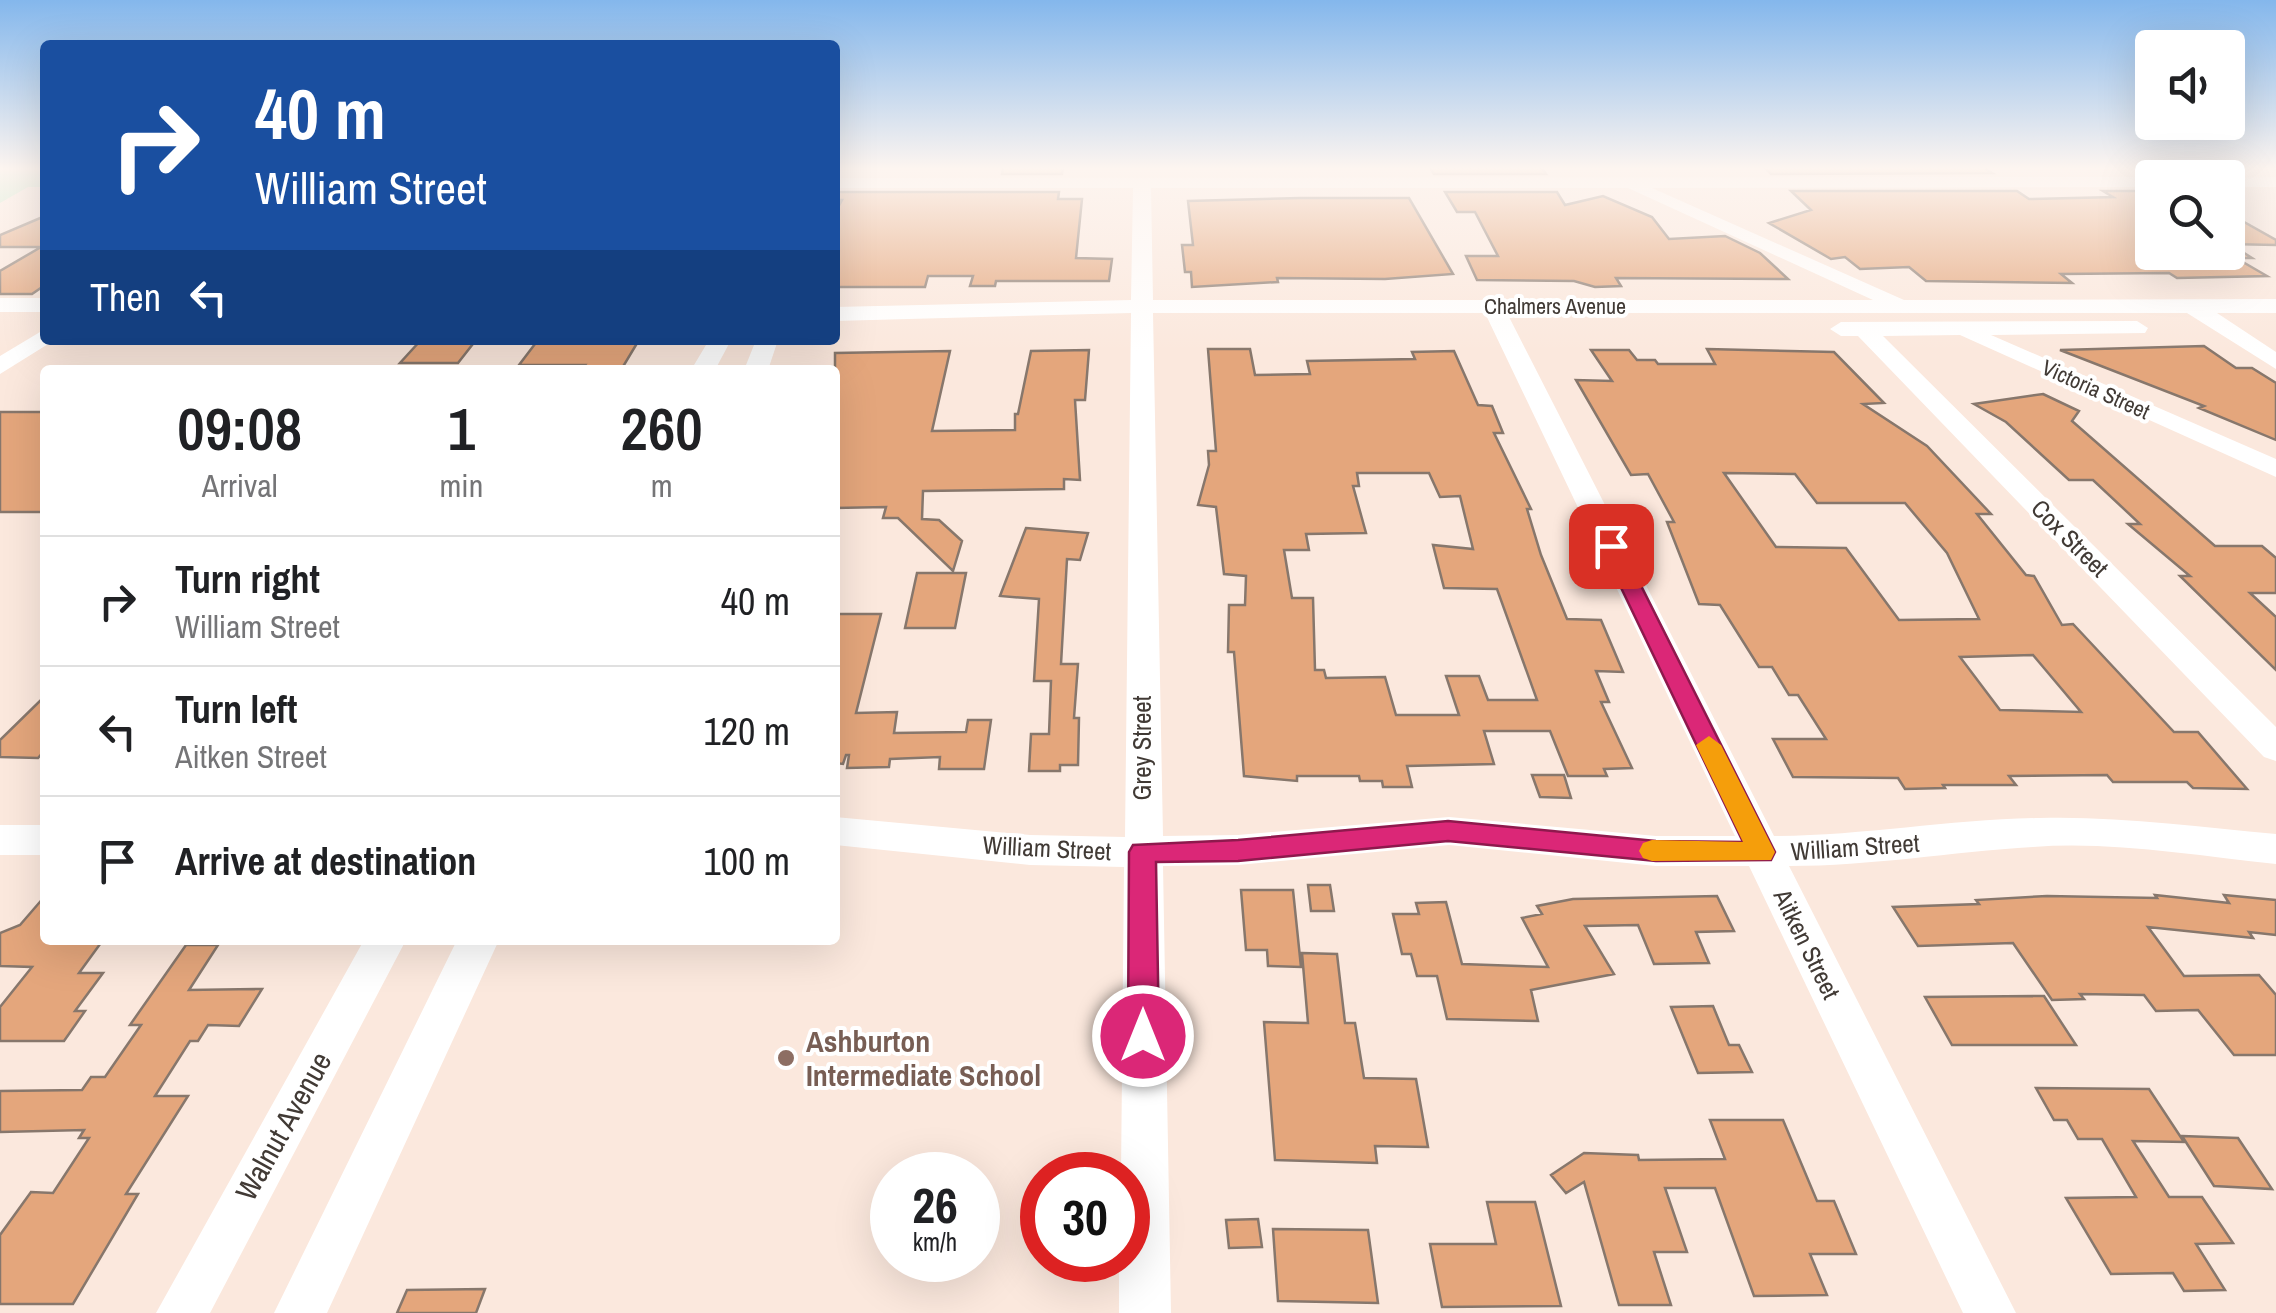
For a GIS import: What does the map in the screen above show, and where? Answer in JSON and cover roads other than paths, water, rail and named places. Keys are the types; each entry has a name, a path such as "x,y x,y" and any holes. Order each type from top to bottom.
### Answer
{"street":[{"name":"Grey Street","path":"1141,228 1145,1313"},
{"name":"Victoria Street","path":"1728,228 2276,468"},
{"path":"0,305 40,304"},
{"path":"2192,306 2276,362"},
{"name":"Chalmers Avenue","path":"1497,318 1911,308 2276,306"},
{"name":"Chalmers Avenue","path":"840,326 1140,317 1497,318 1958,329 2276,328"},
{"name":"Aitken Street","path":"1497,318 1990,1313"},
{"name":"Cox Street","path":"1864,328 2276,748"},
{"path":"0,368 40,340"},
{"name":"William Street","path":"840,831 1030,850 1142,852 1238,850 1448,831 1656,851 1876,849 2035,832 2090,832 2276,849"},
{"path":"0,840 40,840"},
{"name":"Walnut Avenue","path":"182,1313 382,945"},
{"path":"300,1313 476,945"}],"place":[{"name":"Ashburton Intermediate School","path":"786,1058"}]}
